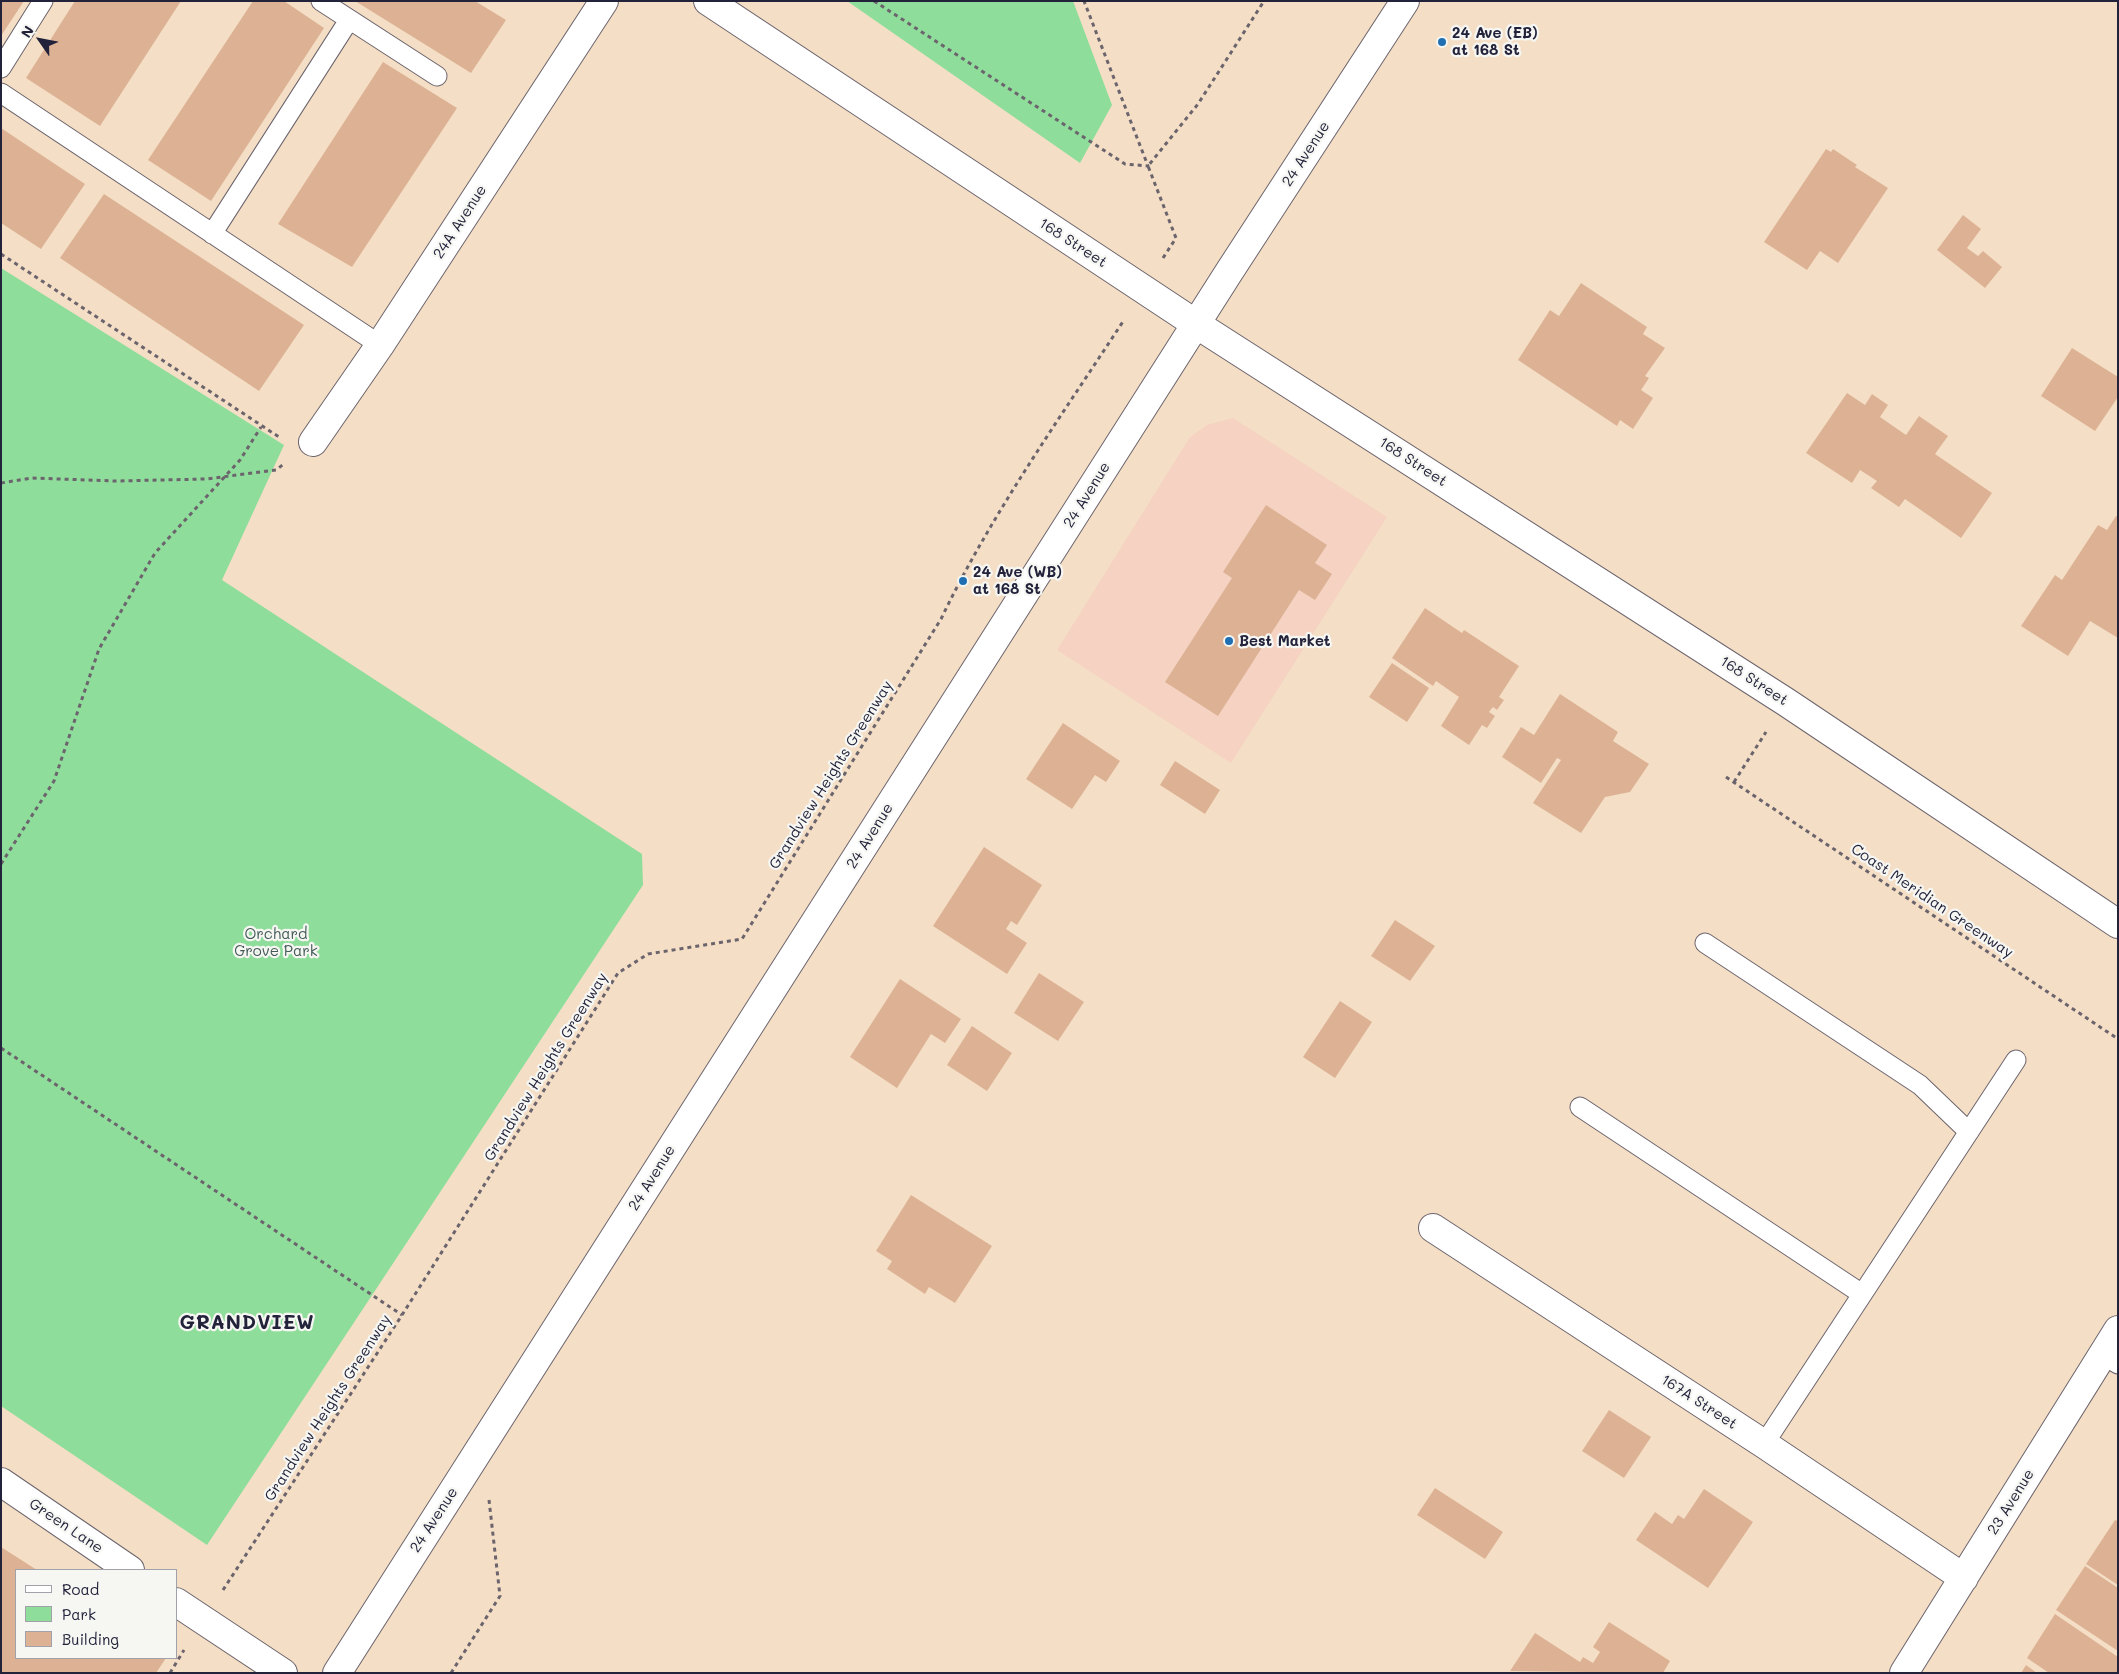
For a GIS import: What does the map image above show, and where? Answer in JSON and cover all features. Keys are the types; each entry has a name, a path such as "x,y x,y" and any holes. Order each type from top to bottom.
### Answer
{"main road":[{"name":"24A Avenue","path":"313,442 380,345 604,1"},
{"name":"168 Street","path":"708,1 1196,324 1786,702 2118,924"},
{"name":"24 Avenue","path":"336,1673 1196,324 1405,1"},
{"name":"167A Street","path":"1433,1228 1764,1444 1964,1578"},
{"name":"23 Avenue","path":"1904,1673 1964,1578 2110,1359 2118,1330"},
{"name":"Green Lane","path":"1,1482 129,1569"},
{"path":"178,1603 283,1673"}],"lane":[{"path":"1,68 43,1"},
{"path":"321,1 437,76"},
{"path":"212,234 349,20"},
{"path":"1,93 380,345"},
{"path":"1705,943 1920,1085 1969,1132"},
{"path":"1764,1444 2016,1060"},
{"path":"1580,1107 1862,1294"}],"path":[{"path":"874,1 1125,164 1148,166"},
{"path":"1084,1 1176,238"},
{"path":"1148,166 1198,104 1264,1"},
{"path":"1,254 260,427 287,442 313,442"},
{"name":"Grandview Heights Greenway","path":"170,1673 402,1315 618,973 648,954 742,939 941,618 967,565 1056,419 1112,340"},
{"path":"1,864 54,781 99,649 155,553 240,460 260,427"},
{"path":"1,483 32,478 116,481 206,479 276,470 313,442"},
{"path":"1734,782 1786,702"},
{"name":"Coast Meridian Greenway","path":"1726,778 2118,1039"},
{"path":"1,1048 402,1315"},
{"path":"451,1673 500,1596 493,1515 479,1450"}],"shaded area":[{"path":"1233,418 1387,517 1231,763 1057,650 1190,437 1207,425"}],"green space":[{"path":"847,1 1073,1 1112,105 1080,163"},
{"name":"Orchard Grove Park","path":"1,268 284,445 222,580 642,854 643,885 207,1545 1,1406"}],"building":[{"path":"1,1 24,1 1,36"},
{"path":"75,1 181,1 100,126 26,78"},
{"path":"253,1 284,1 324,28 211,201 148,160"},
{"path":"355,1 475,1 506,20 471,73"},
{"path":"383,62 457,108 352,267 278,224"},
{"path":"1,128 85,184 41,249 1,223"},
{"path":"1826,149 1831,152 1833,149 1857,165 1855,167 1888,188 1838,263 1820,251 1807,270 1764,242"},
{"path":"104,194 304,325 259,391 60,258"},
{"path":"1963,215 1981,229 1967,248 1978,256 1983,251 2002,267 1985,288 1937,250"},
{"path":"1581,283 1647,327 1643,334 1665,348 1645,376 1649,378 1641,390 1653,398 1633,429 1620,420 1617,426 1518,360 1550,310 1559,316"},
{"path":"2072,348 2118,377 2118,397 2095,431 2041,396"},
{"path":"1847,393 1865,405 1872,394 1888,405 1880,417 1906,435 1919,416 1948,436 1935,454 1992,493 1961,538 1905,499 1899,507 1871,488 1877,481 1860,470 1852,483 1806,453"},
{"name":"Best Market","path":"1266,505 1327,545 1315,563 1332,574 1315,600 1299,590 1218,716 1165,682 1232,578 1223,572"},
{"path":"2116,516 2118,517 2118,638 2090,621 2068,656 2021,626 2055,575 2062,580 2098,525 2107,530"},
{"path":"1425,608 1462,633 1464,630 1519,666 1499,697 1504,700 1497,710 1493,707 1489,712 1495,716 1487,728 1482,725 1469,745 1441,726 1459,697 1436,681 1433,686 1392,658"},
{"path":"1392,663 1429,688 1407,722 1369,697"},
{"path":"1560,694 1618,732 1613,741 1649,764 1630,792 1605,797 1581,833 1533,803 1561,760 1557,758 1541,783 1502,757 1521,727 1534,735"},
{"path":"1063,723 1120,761 1106,782 1095,775 1072,809 1026,779"},
{"path":"1175,761 1220,790 1205,814 1160,785"},
{"path":"984,847 1042,885 1017,925 1011,921 1006,929 1027,943 1007,974 933,926"},
{"path":"1395,920 1435,946 1410,981 1371,956"},
{"path":"1039,973 1084,1002 1058,1041 1014,1013"},
{"path":"900,979 961,1019 945,1043 931,1034 897,1088 850,1057"},
{"path":"1340,1001 1372,1022 1335,1078 1303,1057"},
{"path":"972,1026 1012,1053 987,1091 947,1065"},
{"path":"911,1195 992,1246 955,1303 929,1287 925,1294 887,1269 892,1261 876,1251"},
{"path":"1609,1410 1651,1437 1624,1478 1582,1451"},
{"path":"1435,1488 1503,1532 1485,1559 1417,1515"},
{"path":"1704,1489 1753,1522 1708,1588 1636,1540 1655,1512 1672,1524 1678,1515 1684,1519"},
{"path":"2115,1520 2118,1521 2118,1585 2086,1564"},
{"path":"1,1547 35,1569 15,1569 15,1659 165,1659 156,1673 1,1673"},
{"path":"2085,1566 2118,1588 2118,1651 2056,1610"},
{"path":"2055,1614 2118,1657 2118,1673 2049,1673 2027,1658"},
{"path":"1609,1622 1670,1661 1663,1673 1510,1671 1535,1633 1580,1662 1583,1657 1593,1663 1600,1652 1593,1647"},
{"path":"2026,1665 2037,1673 2021,1673"}],"place":[{"name":"24 Ave (EB) at 168 St","path":"1442,42"},
{"name":"24 Ave (WB) at 168 St","path":"963,581"},
{"name":"Best Market","path":"1229,641"}],"district":[{"name":"GRANDVIEW","path":"247,1323"}]}
